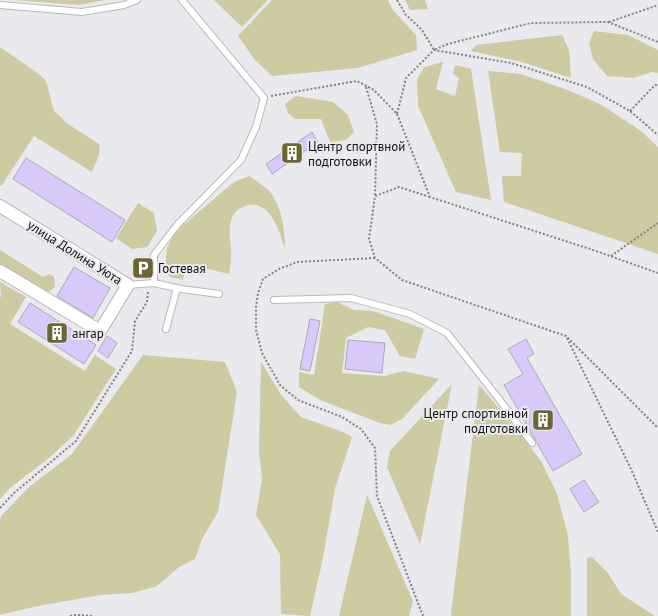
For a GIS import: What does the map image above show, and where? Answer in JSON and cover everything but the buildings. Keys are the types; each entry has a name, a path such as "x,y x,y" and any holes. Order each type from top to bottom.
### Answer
{"street":[{"name":"улица Долина Уюта","path":"0,206 128,285 100,331 0,271"}],"lane":[{"path":"0,5 82,12 124,5 137,0"},
{"path":"151,283 154,255 178,224 241,160 256,127 264,98 182,0"},
{"path":"128,285 151,283 219,294"},
{"path":"166,329 177,288"},
{"path":"274,300 351,298 410,314 447,333 532,443"}],"path":[{"path":"397,0 406,15 422,30 434,50 512,63 587,87 630,110 658,135"},
{"path":"396,114 406,78 434,50 448,44 531,23 608,22 658,5"},
{"path":"608,22 658,42"},
{"path":"264,98 357,81 374,90 396,114 430,197"},
{"path":"630,110 655,85 658,85"},
{"path":"366,86 377,124 374,196 369,239 375,258 402,280 566,336 658,428"},
{"path":"374,196 399,186 658,273"},
{"path":"611,256 658,223"},
{"path":"375,258 297,262 279,269 263,279 256,307 256,330 262,353 280,385 298,400 342,417 361,429 375,448 377,496 423,616"},
{"path":"0,508 14,493 76,442 132,351 135,321 147,302 151,283"},
{"path":"566,336 631,469 658,532"},
{"path":"70,616 92,616"}],"shaded area":[{"path":"13,0 105,0 79,5"},
{"path":"214,0 268,0 242,27"},
{"path":"272,0 388,0 393,10 416,35 417,50 358,68 272,76 255,60 238,36"},
{"path":"405,0 425,0 428,9 410,10"},
{"path":"594,31 628,35 658,50 658,73 652,72 633,78 607,76 593,59 589,43"},
{"path":"562,35 569,50 571,78 522,62 471,51 476,45"},
{"path":"0,47 39,74 46,81 54,111 68,124 99,144 99,155 92,172 34,136 0,186"},
{"path":"443,62 436,89 455,96 459,78 453,74 455,65 471,69 491,200 456,192 418,106 417,80 424,67"},
{"path":"488,71 521,74 568,90 602,105 641,131 658,147 658,254 504,202 502,176 521,176 522,153 500,152"},
{"path":"296,96 333,102 348,115 354,132 346,140 330,142 321,119 295,119 288,113 285,104"},
{"path":"249,176 271,193 275,199 282,220 285,248 280,233 267,211 254,205 245,206 235,212 231,223 231,260 229,274 187,264 183,280 170,277 165,266 167,248 175,232 234,182"},
{"path":"138,203 154,213 157,231 147,247 132,249 116,238"},
{"path":"0,250 43,277 49,274 54,277 55,287 47,293 0,264"},
{"path":"0,282 26,297 10,324 85,371 95,355 116,369 73,436 49,458 10,488 0,499 1,296"},
{"path":"337,302 354,310 373,311 424,329 415,359 400,356 385,330 368,327 346,338 342,373 385,376 403,371 439,379 402,419 390,425 380,423 320,400 299,387 299,372 314,375 325,304"},
{"path":"143,355 225,362 237,392 218,512 202,539 195,559 179,567 157,586 132,593 101,595 38,606 0,615 0,520 2,515 29,487 72,454"},
{"path":"261,362 282,396 301,417 343,432 352,437 335,488 323,558 310,616 281,614 280,554 256,515 262,479 259,452"},
{"path":"452,384 420,544 387,467 390,451"},
{"path":"479,385 541,461 557,494 568,536 571,573 571,616 452,616 451,614"},
{"path":"367,495 413,601 409,616 339,616"},
{"path":"592,557 608,573 621,594 655,616 587,616 587,558"}],"place":[{"name":"Центр спортвной подготовки","path":"292,153"},
{"name":"Гостевая","path":"143,268"},
{"name":"ангар","path":"57,333"},
{"name":"Центр спортивной подготовки","path":"543,420"}]}
